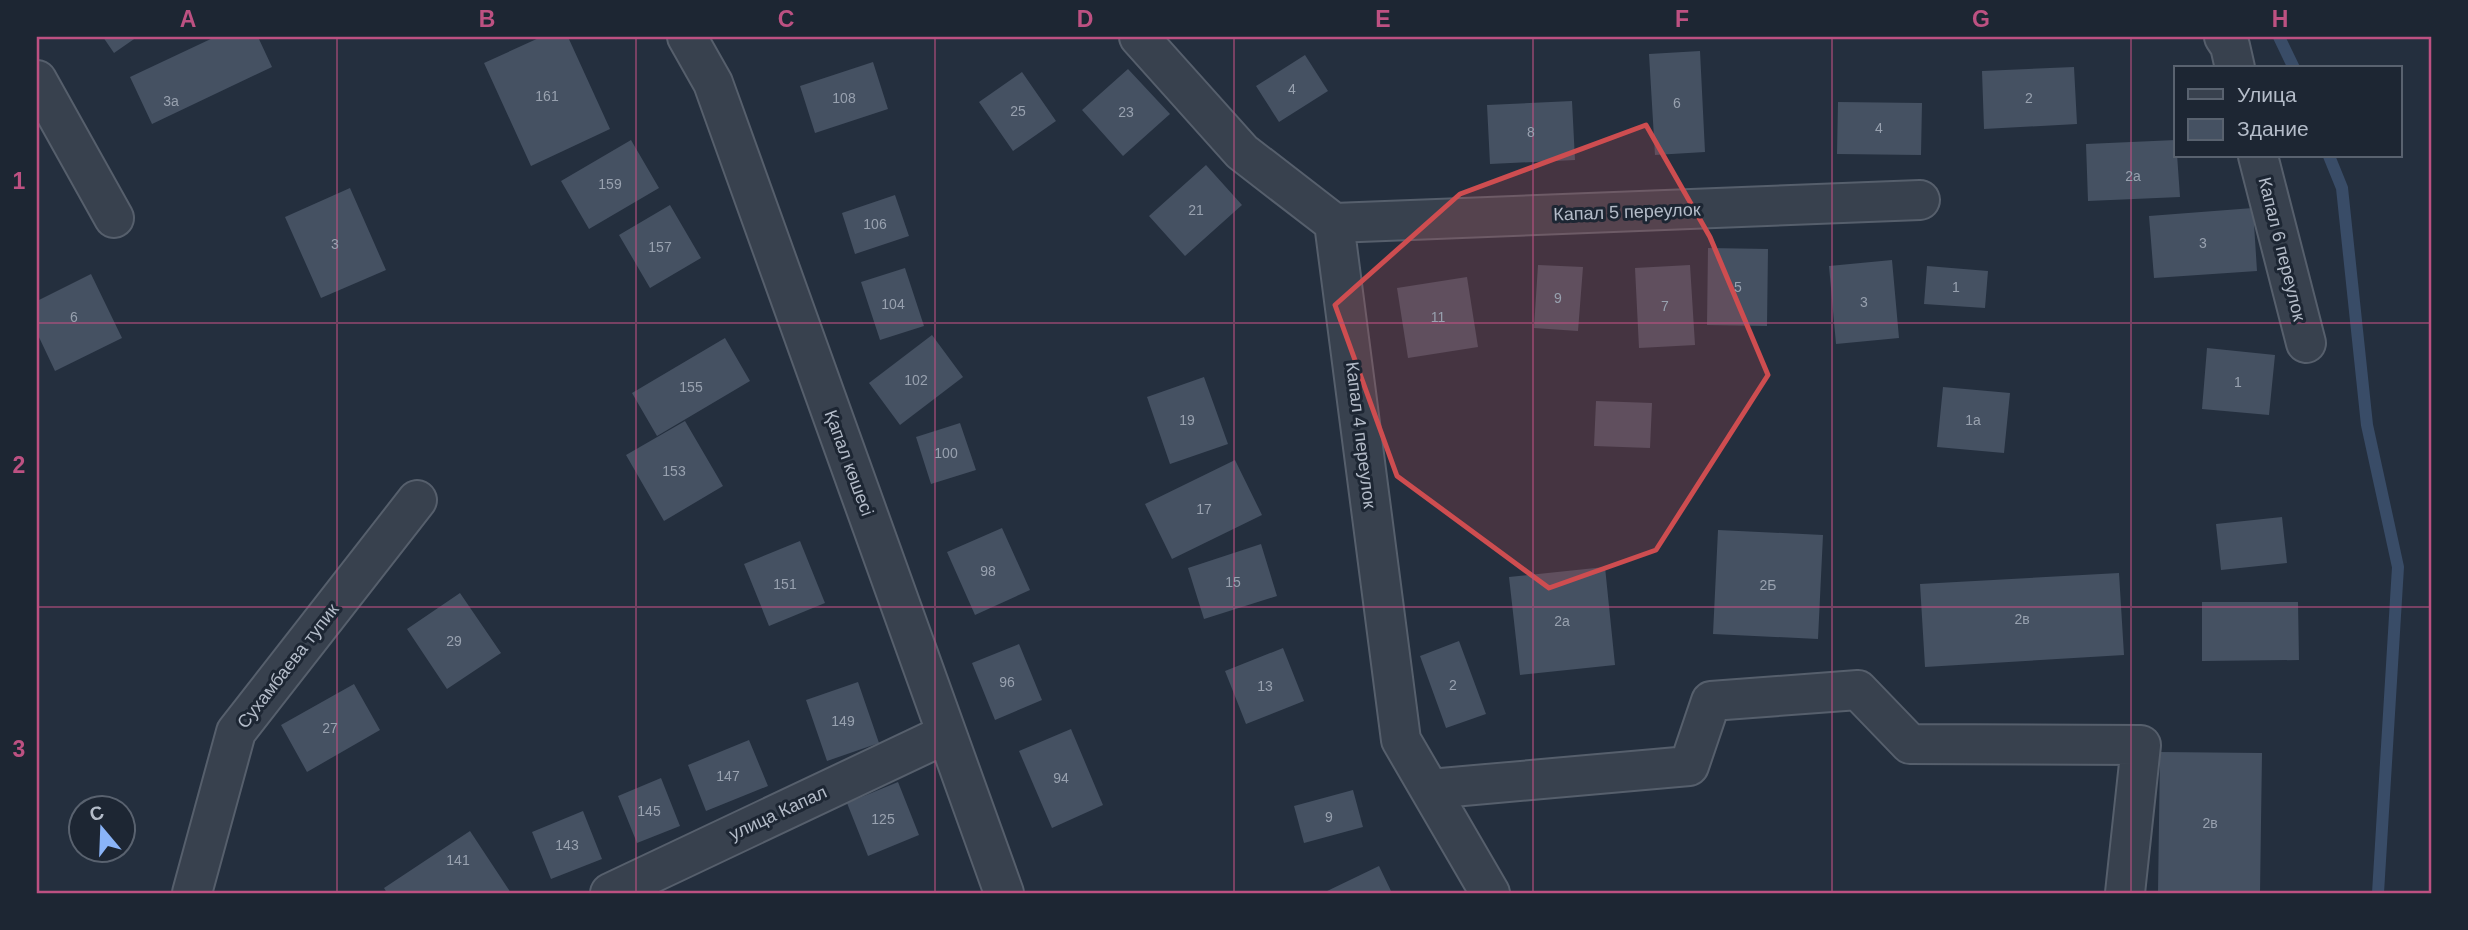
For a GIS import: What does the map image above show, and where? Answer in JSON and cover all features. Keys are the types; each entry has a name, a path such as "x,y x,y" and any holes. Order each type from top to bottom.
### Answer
{"street":[{"name":"Қапал көшесі","path":"687,37 713,83 1004,893"},
{"path":"1139,37 1242,152 1334,223"},
{"path":"2224,37 2230,46 2235,66"},
{"path":"37,80 114,218"},
{"name":"Капал 6 переулок","path":"2259,158 2306,343"},
{"name":"Капал 5 переулок","path":"1334,223 1920,200"},
{"name":"Капал 4 переулок","path":"1334,223 1401,740 1490,893"},
{"name":"Сухамбаева тупик","path":"192,893 236,732 417,500"},
{"path":"1430,789 1689,766 1711,701 1858,690 1910,744 2141,745 2124,893"},
{"name":"улица Капал","path":"610,893 946,734"}],"highlighted area":[{"path":"1646,125 1710,237 1768,375 1656,550 1549,588 1397,476 1335,305 1460,194"}],"building":[{"path":"103,37 137,37 114,53"},
{"path":"215,37 258,37 272,67 152,124 130,77"},
{"path":"541,37 568,37 610,129 531,166 484,63"},
{"path":"1700,51 1705,152 1655,155 1649,54"},
{"path":"1305,55 1328,91 1279,122 1256,86"},
{"path":"873,62 888,109 815,133 800,86"},
{"path":"2074,67 2077,124 1984,129 1982,71"},
{"path":"1128,69 1170,114 1123,156 1082,110"},
{"path":"1022,72 1056,121 1013,151 979,102"},
{"path":"1572,101 1575,160 1490,164 1487,105"},
{"path":"1838,102 1922,103 1921,155 1837,154"},
{"path":"631,140 659,188 589,229 561,181"},
{"path":"2174,140 2180,197 2088,201 2086,144"},
{"path":"1206,165 1242,205 1185,256 1149,216"},
{"path":"350,188 386,270 321,298 285,217"},
{"path":"895,195 909,236 855,254 842,213"},
{"path":"670,205 701,258 650,288 619,235"},
{"path":"2253,208 2257,271 2154,278 2149,216"},
{"path":"1708,248 1768,249 1767,326 1707,325"},
{"path":"1892,260 1899,338 1836,344 1829,266"},
{"path":"1538,265 1583,267 1578,331 1534,328"},
{"path":"1690,265 1695,345 1639,348 1635,268"},
{"path":"1927,266 1988,271 1985,308 1924,304"},
{"path":"905,268 924,326 880,340 861,282"},
{"path":"91,274 122,338 55,371 37,333 37,301"},
{"path":"1467,277 1478,347 1408,358 1397,288"},
{"path":"932,335 963,377 900,425 869,383"},
{"path":"725,338 750,381 657,436 632,393"},
{"path":"2207,348 2275,355 2269,415 2202,409"},
{"path":"1204,377 1228,444 1170,464 1147,397"},
{"path":"1943,387 2010,393 2004,453 1937,447"},
{"path":"1596,401 1652,403 1650,448 1594,446"},
{"path":"685,421 723,486 664,521 626,455"},
{"path":"960,423 976,470 931,484 916,437"},
{"path":"1235,460 1262,515 1172,559 1145,504"},
{"path":"2282,517 2287,563 2221,570 2216,524"},
{"path":"1002,528 1030,590 975,615 947,552"},
{"path":"1718,530 1823,535 1818,639 1713,634"},
{"path":"800,541 825,603 769,626 744,564"},
{"path":"1261,544 1277,596 1204,619 1188,568"},
{"path":"1605,567 1615,665 1520,675 1509,577"},
{"path":"2119,573 2124,655 1925,667 1920,584"},
{"path":"460,593 501,653 447,689 407,629"},
{"path":"2202,602 2298,602 2299,660 2202,661"},
{"path":"1459,641 1486,714 1446,728 1420,656"},
{"path":"1019,644 1042,700 995,720 972,663"},
{"path":"1283,648 1304,701 1246,724 1225,671"},
{"path":"858,682 879,743 827,761 806,700"},
{"path":"354,684 380,730 307,772 281,725"},
{"path":"1071,729 1103,805 1052,828 1019,751"},
{"path":"749,740 768,786 706,811 688,765"},
{"path":"2160,752 2262,753 2260,893 2158,893"},
{"path":"661,778 680,826 637,843 618,796"},
{"path":"898,782 919,835 868,856 847,803"},
{"path":"1353,790 1363,827 1304,843 1294,806"},
{"path":"583,811 602,859 551,879 532,832"},
{"path":"470,831 511,893 387,893 384,888"},
{"path":"1379,866 1392,893 1323,893"}],"waterway":[{"path":"2279,37 2293,66"},
{"path":"2330,158 2342,188 2367,425 2398,567 2378,893"}]}
